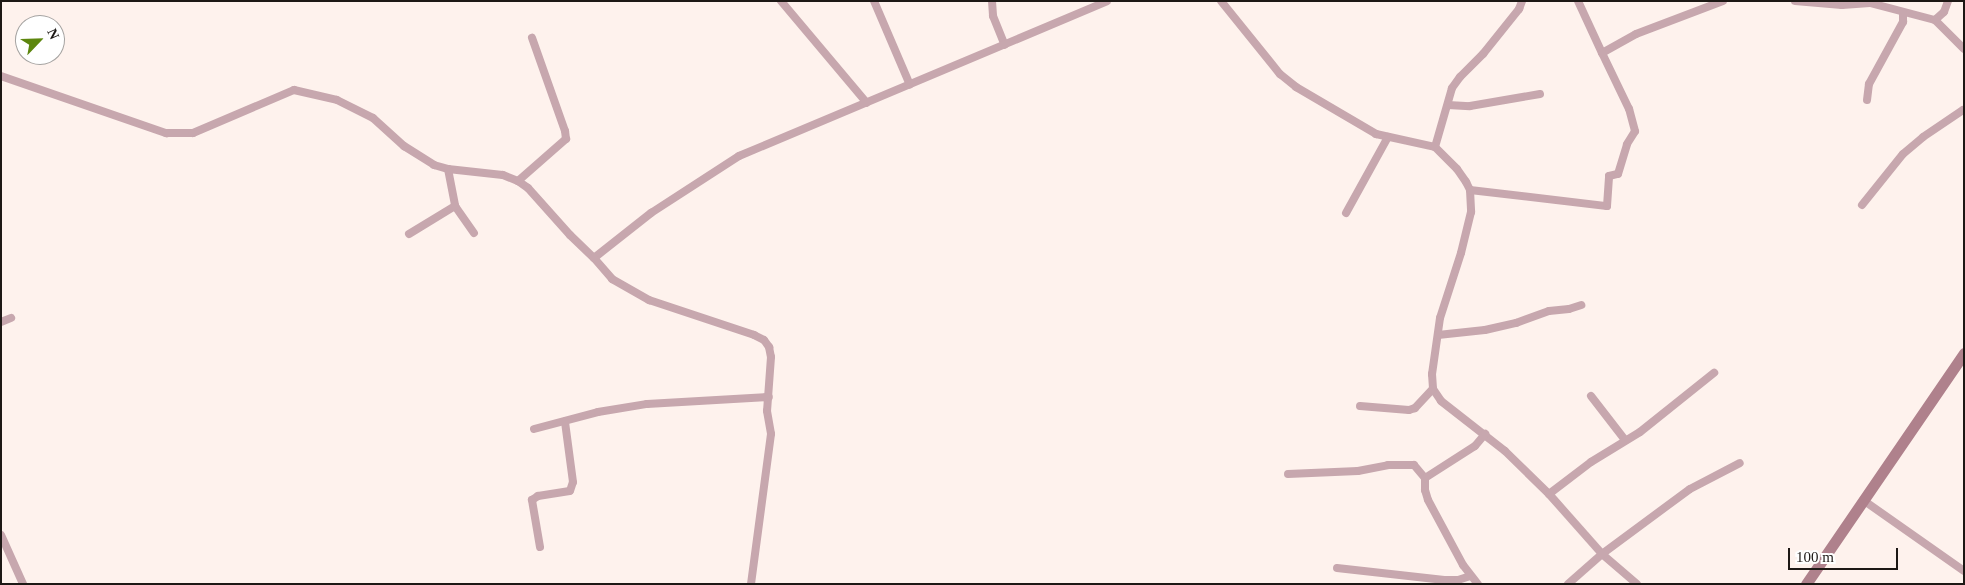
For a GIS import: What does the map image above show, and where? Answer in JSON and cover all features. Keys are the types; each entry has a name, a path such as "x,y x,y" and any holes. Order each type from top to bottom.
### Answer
{"street":[{"path":"781,1 867,103"},
{"path":"874,1 910,85"},
{"path":"992,1 993,16 1005,45"},
{"path":"594,258 651,213 739,156 1107,1"},
{"path":"1221,1 1280,74 1296,87 1376,134 1435,147 1457,169 1470,190 1471,212 1461,253 1440,318 1432,374 1433,389 1441,401 1485,434 1549,494 1602,554 1637,584"},
{"path":"1435,147 1452,88 1483,54 1520,8 1522,1"},
{"path":"1470,190 1607,206 1609,176 1618,174 1627,144 1635,131 1629,109 1578,1"},
{"path":"1602,52 1636,34 1723,1"},
{"path":"1795,1 1842,4 1870,3 1935,20 1964,49"},
{"path":"1935,20 1944,12 1948,1"},
{"path":"1867,100 1869,84 1903,22 1903,13"},
{"path":"518,181 566,139 565,131 532,38"},
{"path":"1,76 154,130 181,134 194,133 284,92 294,90 337,100 373,118 404,146 434,165 448,169 503,175 518,181 528,188 612,279 649,300 764,340 769,347 771,357 767,411 771,434 751,584"},
{"path":"1448,105 1470,106 1540,94"},
{"path":"1862,205 1903,154 1919,140 1963,110"},
{"path":"1346,213 1388,137"},
{"path":"448,169 455,206 474,233"},
{"path":"409,234 455,206"},
{"path":"1438,336 1486,330 1516,323 1549,311 1569,309 1581,305"},
{"path":"1,322 11,318"},
{"path":"1806,584 1964,353"},
{"path":"1549,494 1569,478 1640,432 1714,373"},
{"path":"1360,406 1409,410 1415,408 1433,389"},
{"path":"1591,396 1626,440"},
{"path":"534,429 598,412 647,404 769,397"},
{"path":"540,547 532,500 538,496 570,491 573,482 566,422"},
{"path":"1425,478 1475,446 1485,434"},
{"path":"1568,584 1602,554 1690,490 1740,463"},
{"path":"1288,474 1358,471 1388,465 1414,465 1425,478 1425,490 1428,500 1470,576 1478,584"},
{"path":"1863,500 1964,571"},
{"path":"1,535 23,584"},
{"path":"1337,568 1444,580 1458,580 1470,576"}]}
